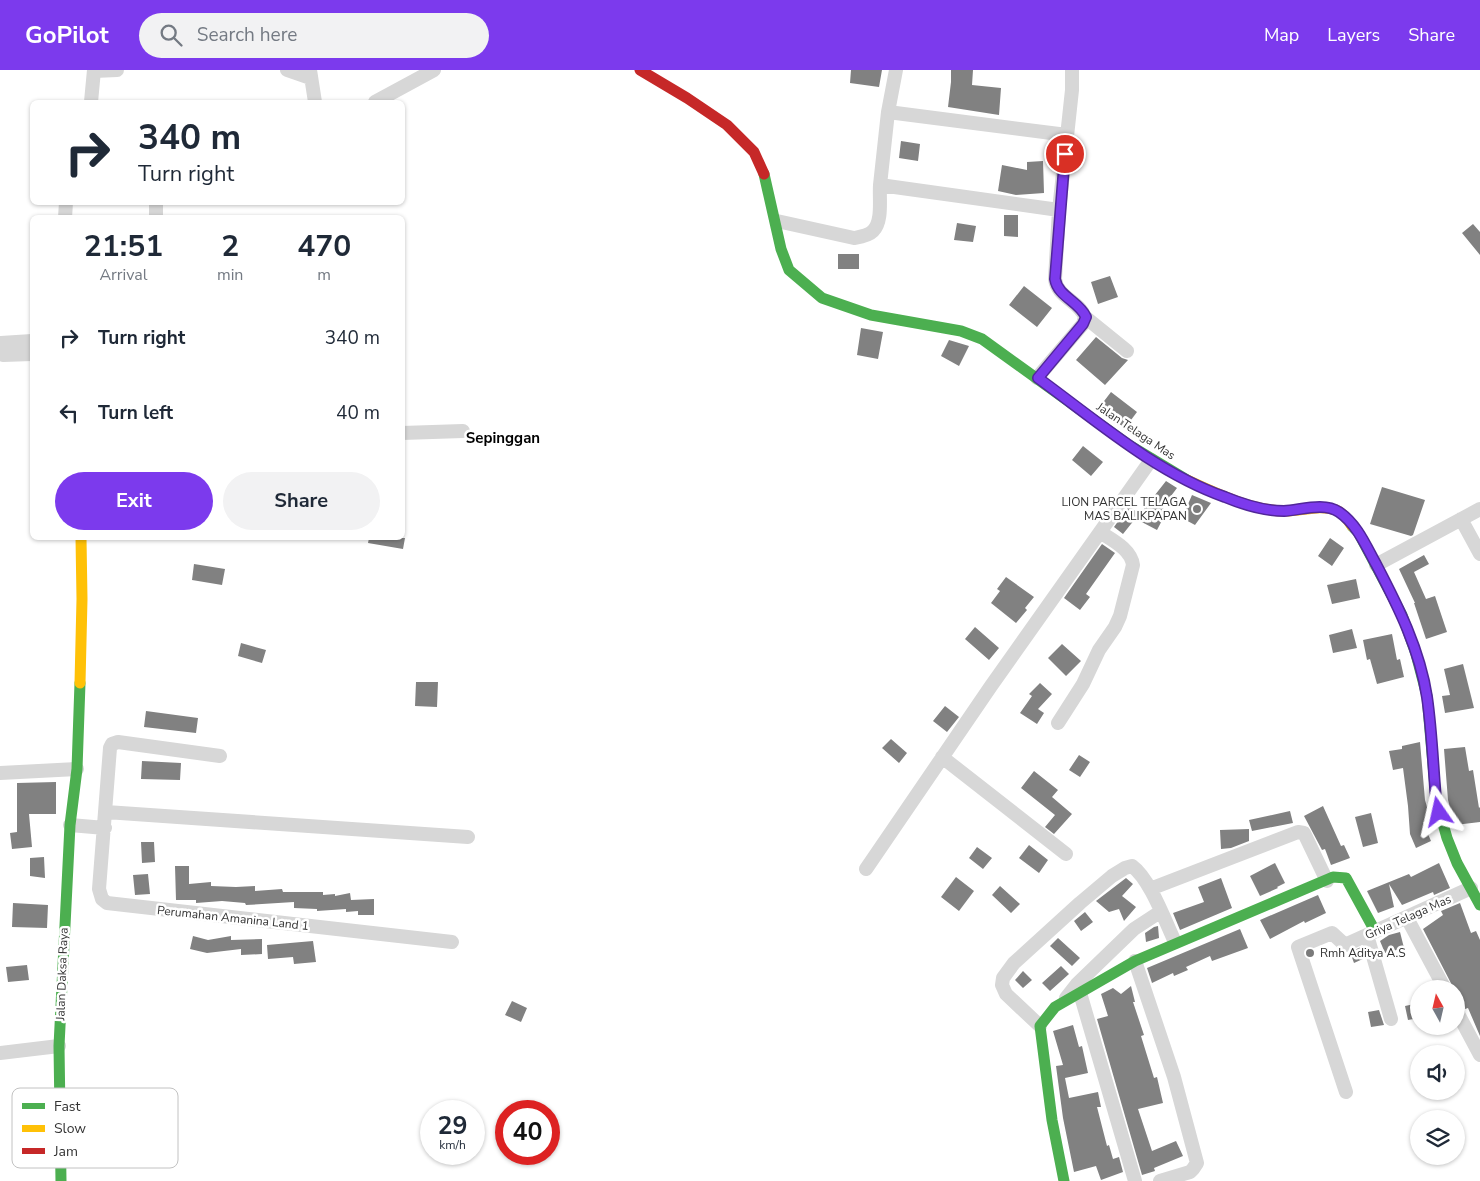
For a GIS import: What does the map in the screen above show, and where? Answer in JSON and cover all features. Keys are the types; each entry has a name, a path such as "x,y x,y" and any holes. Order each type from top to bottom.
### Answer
{"street":[{"path":"90,100 94,70 117,70"},
{"path":"288,70 310,74 315,100"},
{"path":"379,100 434,70"},
{"name":"Jalan Telaga Mas","path":"640,70 727,125 754,152 766,179 782,249 789,270 822,298 871,315 961,331 982,338 1151,460 1184,479 1224,497 1282,511 1325,507 1339,511 1358,532 1376,565 1402,615 1416,654 1427,696 1436,799 1447,838 1457,863 1480,905"},
{"path":"776,221 854,238 864,236 873,231 879,220 880,185 888,112 896,70"},
{"path":"1072,70 1072,90 1059,210 1056,286 1083,311 1086,317 1127,351"},
{"path":"888,112 1067,135"},
{"path":"880,185 1059,210"},
{"path":"1038,378 1083,324 1086,317"},
{"path":"1,350 30,342"},
{"path":"1,350 30,354"},
{"path":"405,433 463,431"},
{"path":"866,869 942,757 1151,460"},
{"path":"1376,565 1480,509"},
{"path":"1461,519 1480,554"},
{"path":"1058,723 1083,684 1098,650 1115,627 1120,616 1133,565 1132,558 1127,552 1100,532"},
{"name":"Jalan Daksa Raya","path":"60,1088 59,1046 70,826 77,769 82,599 81,540"},
{"name":"Perumahan Amanina Land 1","path":"220,756 118,742 112,744 110,748 100,889 102,899 107,904 452,942"},
{"path":"942,757 1066,854"},
{"path":"0,773 77,769"},
{"path":"106,812 468,837"},
{"path":"70,826 105,828"},
{"path":"1150,889 1298,832 1304,832 1327,881"},
{"path":"1064,1181 1052,1120 1040,1026 1006,994 1002,985 1003,978 1014,963 1080,903 1112,876 1132,866 1139,871 1150,889 1175,942"},
{"path":"1040,1026 1055,1007 1135,960 1333,878 1346,878 1371,933 1391,1019"},
{"name":"Griya Telaga Mas","path":"1346,1092 1298,947 1332,933 1345,945 1471,888"},
{"path":"1064,1001 1077,984 1134,929 1160,912"},
{"path":"1407,918 1440,980"},
{"path":"1135,960 1174,1077 1197,1163 1194,1170 1190,1172 1160,1181"},
{"path":"1080,993 1135,1181"},
{"path":"1465,1027 1480,1055"},
{"path":"0,1053 59,1046"},
{"name":"Jalan Daksa Raya","path":"61,1168 61,1181"}],"building":[{"path":"851,70 882,70 879,87 850,83"},
{"path":"951,70 973,70 972,85 1001,88 999,115 948,107"},
{"path":"901,141 920,144 918,161 899,158"},
{"path":"1043,161 1044,193 1016,195 998,191 1002,165 1027,170 1027,162"},
{"path":"1004,215 1018,215 1018,237 1004,236"},
{"path":"957,223 976,226 973,242 954,240"},
{"path":"1473,224 1480,232 1480,255 1462,233"},
{"path":"838,254 859,254 859,269 838,269"},
{"path":"1110,276 1118,297 1098,304 1091,282"},
{"path":"1024,286 1052,308 1037,327 1009,305"},
{"path":"861,328 883,332 878,359 857,355"},
{"path":"1096,337 1122,358 1128,360 1105,385 1076,360"},
{"path":"949,340 969,346 959,366 941,356"},
{"path":"1111,392 1137,412 1125,428 1098,409"},
{"path":"1083,446 1103,462 1091,476 1072,460"},
{"path":"1166,481 1177,488 1162,508 1167,511 1157,530 1136,519"},
{"path":"1382,487 1425,500 1413,535 1370,524"},
{"name":"LION PARCEL TELAGA MAS BALIKPAPAN","path":"1192,495 1211,503 1195,525 1182,518"},
{"path":"1129,506 1139,514 1123,534 1114,527"},
{"path":"1330,538 1344,548 1332,566 1318,556"},
{"path":"369,540 405,540 403,549 368,543"},
{"path":"1102,544 1115,553 1086,594 1090,597 1080,610 1064,598"},
{"path":"1424,555 1429,564 1414,572 1426,599 1435,596 1447,632 1426,639 1415,603 1399,569"},
{"path":"194,564 225,569 222,585 192,580"},
{"path":"1006,577 1034,597 1025,608 1027,610 1016,623 991,603 1000,591 997,589"},
{"path":"1356,579 1360,598 1332,604 1327,585"},
{"path":"975,627 999,648 989,660 965,639"},
{"path":"1352,629 1357,648 1333,653 1329,635"},
{"path":"1392,634 1397,660 1400,659 1404,677 1377,684 1370,659 1367,660 1363,640"},
{"path":"241,643 266,650 262,663 238,656"},
{"path":"1062,644 1081,661 1066,676 1048,658"},
{"path":"1463,664 1474,708 1445,713 1442,696 1450,695 1444,669"},
{"path":"416,682 438,682 437,707 415,706"},
{"path":"1040,683 1052,694 1038,709 1044,713 1037,724 1020,713 1032,696 1029,694"},
{"path":"945,706 959,717 947,732 933,721"},
{"path":"146,711 198,718 196,733 144,727"},
{"path":"891,739 907,753 899,763 882,748"},
{"path":"1420,742 1425,800 1431,821 1423,822 1431,841 1416,848 1410,834 1403,768 1393,770 1389,751 1402,749 1402,746"},
{"path":"1465,747 1469,771 1473,770 1480,807 1480,822 1455,825 1448,800 1444,749"},
{"path":"1079,755 1090,762 1080,777 1069,770"},
{"path":"142,761 181,763 180,780 141,779"},
{"path":"1034,771 1058,790 1052,797 1072,814 1054,834 1045,827 1055,815 1021,788"},
{"path":"56,782 56,814 29,814 32,847 12,849 10,833 17,832 17,783"},
{"path":"1323,806 1341,846 1344,845 1350,858 1331,865 1325,849 1322,850 1304,816"},
{"path":"1290,811 1293,823 1252,831 1249,820"},
{"path":"1371,813 1378,843 1363,847 1355,817"},
{"path":"1249,829 1249,841 1231,848 1221,849 1220,830"},
{"path":"141,842 154,842 155,862 142,863"},
{"path":"1029,845 1048,860 1039,873 1019,858"},
{"path":"977,847 992,858 983,869 969,858"},
{"path":"44,857 45,878 30,876 30,858"},
{"path":"1275,863 1285,883 1260,896 1250,876"},
{"path":"1439,863 1450,888 1434,895 1433,892 1402,905 1389,884 1394,907 1378,913 1367,891 1409,874 1411,877"},
{"path":"175,866 189,866 189,884 211,882 211,886 255,886 255,891 282,889 283,892 323,892 323,895 335,894 335,896 350,893 351,900 374,899 374,915 358,915 358,911 346,912 346,909 317,911 317,909 294,908 294,902 246,905 245,903 222,901 196,903 196,900 176,900"},
{"path":"148,874 150,894 135,895 133,875"},
{"path":"956,877 974,891 959,911 941,897"},
{"path":"1126,878 1133,884 1122,896 1136,907 1124,921 1119,909 1109,912 1096,901"},
{"path":"1221,878 1232,908 1180,930 1173,913 1204,902 1198,887"},
{"path":"1000,886 1020,904 1011,913 992,895"},
{"path":"1318,895 1326,913 1305,923 1304,921 1270,939 1260,920"},
{"path":"13,903 48,905 47,928 12,927"},
{"path":"1460,903 1471,933 1476,931 1480,940 1480,1036 1468,1008 1465,1009 1465,980 1449,980 1423,929 1443,915 1441,911"},
{"path":"1085,912 1093,922 1081,931 1074,921"},
{"path":"1158,926 1159,938 1146,942 1145,933"},
{"path":"1240,929 1248,948 1212,961 1210,956 1186,967 1188,970 1174,976 1173,973 1152,983 1147,968"},
{"path":"1400,932 1404,948 1385,953 1380,941 1389,935"},
{"path":"193,936 208,940 231,936 231,940 262,939 262,954 241,955 241,949 207,953 190,949"},
{"path":"1058,938 1080,958 1072,966 1050,946"},
{"path":"313,941 316,962 294,964 293,957 268,959 267,945"},
{"path":"1361,947 1365,958 1354,963 1350,952"},
{"path":"27,965 29,980 8,982 6,967"},
{"path":"1061,966 1069,974 1050,991 1042,983"},
{"path":"1023,971 1032,980 1023,988 1015,980"},
{"path":"1131,986 1135,1002 1133,1002 1144,1035 1141,1036 1154,1078 1157,1077 1163,1103 1138,1109 1152,1151 1176,1141 1183,1156 1154,1168 1155,1171 1142,1175 1097,1019 1108,1016 1101,994 1113,988 1121,994"},
{"path":"512,1001 527,1008 521,1022 505,1015"},
{"path":"1410,1005 1410,1020 1408,1020 1405,1006"},
{"path":"1379,1010 1384,1025 1371,1027 1368,1012"},
{"path":"1073,1025 1079,1047 1082,1046 1088,1073 1065,1078 1069,1098 1098,1092 1101,1107 1097,1107 1107,1146 1109,1145 1113,1159 1119,1157 1123,1172 1101,1180 1096,1166 1074,1172 1063,1118 1056,1066 1063,1065 1053,1031"}],"traffic: fast":[{"path":"764,174 781,249 789,270 822,298 871,315 961,331 982,339 1129,445 1187,480"},
{"path":"1352,526 1358,532 1402,615 1416,654 1427,696 1436,799 1447,838 1457,863 1480,905"},
{"path":"60,1088 59,1046 70,825 77,769 80,683"},
{"path":"1064,1181 1052,1120 1040,1026 1055,1007 1135,961 1333,877 1346,878 1375,931"},
{"path":"61,1168 61,1181"}],"traffic: slow":[{"path":"1187,480 1233,500 1258,508 1282,511 1329,508 1343,514 1352,526"},
{"path":"80,683 81,540"}],"traffic: jam":[{"path":"640,70 727,125 754,152 764,174"}],"place":[{"name":"LION PARCEL TELAGA MAS BALIKPAPAN","path":"1197,509"},
{"name":"Rmh Aditya A.S","path":"1310,953"}],"district":[{"name":"Sepinggan","path":"503,438"}],"route":[{"path":"1065,154 1059,210 1055,279 1056,286 1061,293 1076,304 1086,317 1083,324 1038,378 1151,460 1184,479 1224,497 1282,511 1325,507 1339,511 1358,532 1383,577 1402,615 1416,654 1427,696 1436,799 1439,812"}]}
